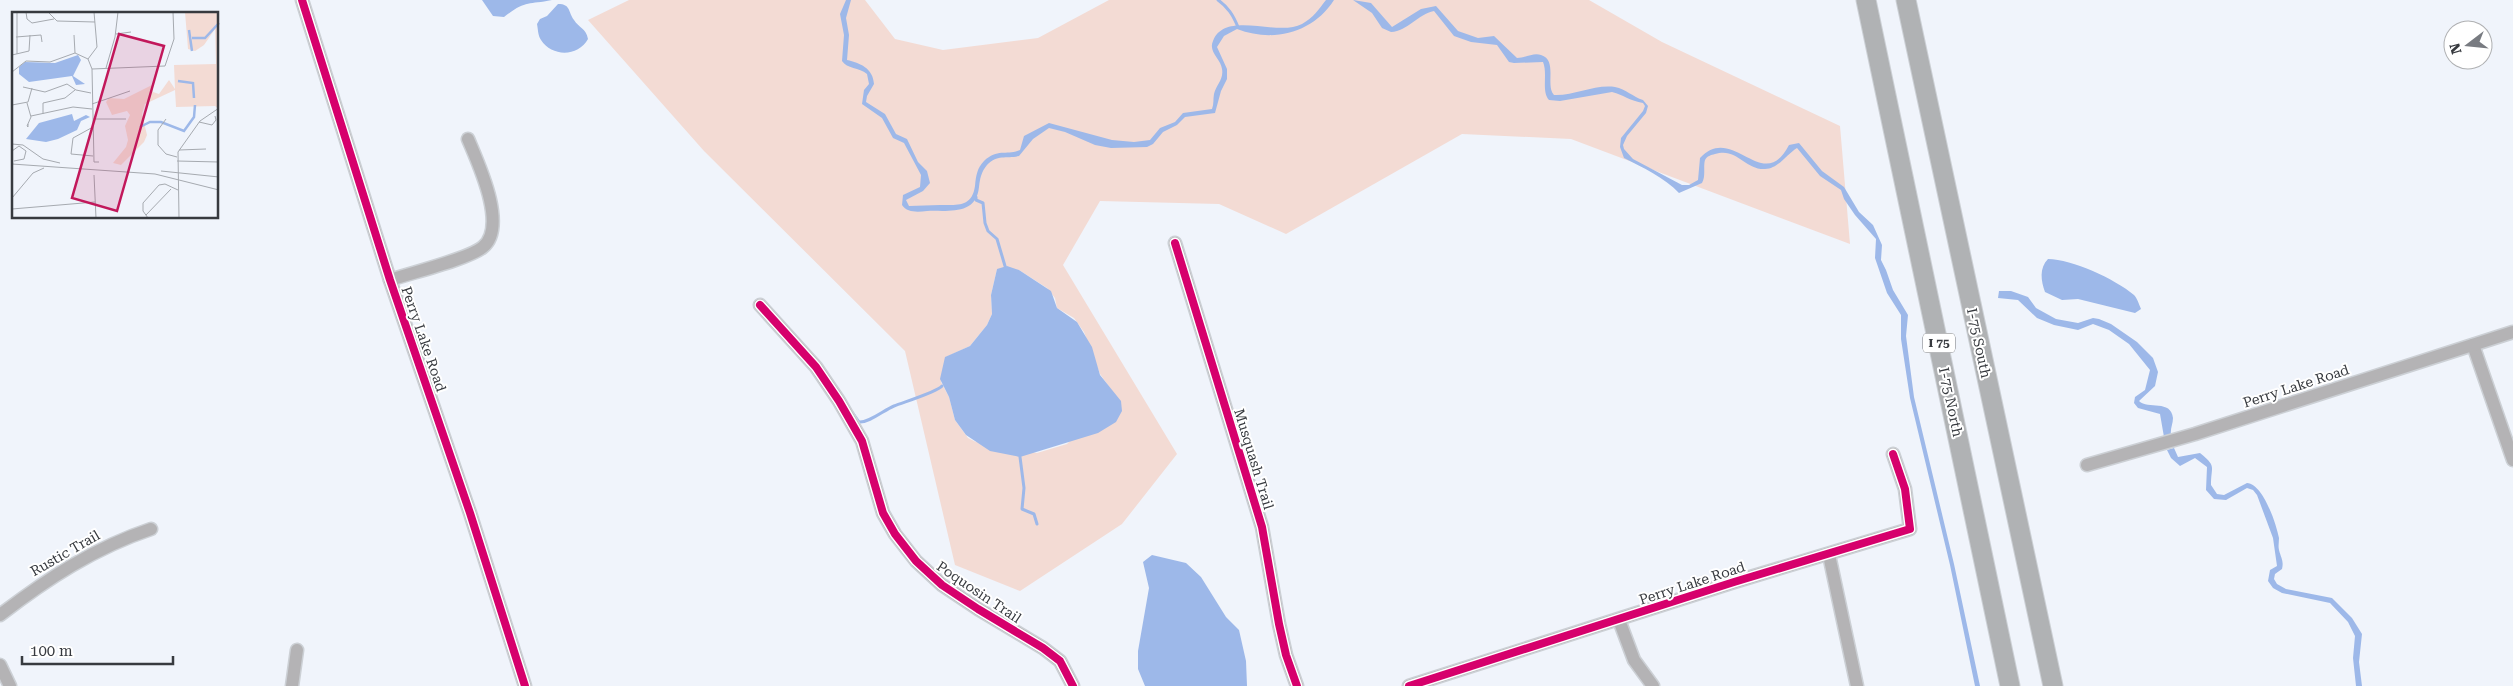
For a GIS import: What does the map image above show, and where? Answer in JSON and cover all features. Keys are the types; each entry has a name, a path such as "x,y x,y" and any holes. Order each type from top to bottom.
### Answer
{"highway":[{"name":"I-75 North","path":"1866,0 2010,686"},
{"name":"I-75 South","path":"1906,0 2053,686"}],"street":[{"name":"Perry Lake Road","path":"302,0 390,280 467,504 525,686"},
{"path":"390,280 465,256 484,246 493,230 492,209 468,139"},
{"name":"Musquash Trail","path":"1175,243 1262,527 1286,656 1297,686"},
{"name":"Poquosin Trail","path":"760,305 816,367 839,401 862,441 883,512 895,534 916,561 942,585 1043,648 1060,662 1073,686"},
{"name":"Perry Lake Road","path":"2087,465 2195,434 2513,332"},
{"path":"2473,345 2513,460"},
{"name":"Perry Lake Road","path":"1417,685 1490,658 1619,620 1734,582 1910,529 1905,489 1893,454"},
{"name":"Rustic Trail","path":"0,615 41,583 80,560 126,537 151,529"},
{"path":"1828,555 1856,686"},
{"path":"1619,620 1634,660 1653,686"},
{"path":"292,686 298,650"},
{"path":"0,665 10,686"}],"shaded area":[{"path":"629,0 865,0 895,39 943,50 1038,38 1109,0 1589,0 1662,42 1840,126 1850,244 1571,139 1462,134 1286,234 1219,204 1100,201 1063,265 1177,454 1122,524 1020,591 955,565 905,351 704,151 588,20","holes":["997,269 1019,270 1047,288 1055,298 1057,308 1074,318 1084,332 1100,374 1115,395 1067,444 1037,453 976,442 968,438 955,420 949,397 941,382 946,357 970,346 987,325 992,314 991,295"]}],"water":[{"path":"482,0 552,0 522,5 504,17 493,16"},
{"path":"846,0 851,0 846,18 849,35 847,60 865,67 873,78 874,84 867,96 866,102 885,114 896,134 907,139 918,162 927,171 930,183 923,191 906,200 909,206 958,205 967,201 971,198 977,172 984,161 998,153 1020,150 1024,136 1049,123 1112,140 1134,142 1150,140 1160,128 1175,122 1183,113 1212,109 1214,94 1222,73 1221,65 1212,49 1213,41 1219,32 1229,27 1240,25 1292,27 1302,24 1309,19 1326,0 1334,0 1315,20 1291,32 1278,35 1264,35 1237,29 1224,36 1217,47 1227,69 1227,79 1221,91 1215,113 1185,117 1177,125 1163,132 1153,144 1147,147 1111,148 1095,145 1065,132 1049,128 1033,139 1019,156 998,158 987,165 981,176 977,196 973,203 967,207 952,211 916,212 904,208 902,205 903,195 920,187 921,175 904,143 893,138 882,118 862,104 864,90 869,84 867,74 844,64 842,61 844,35 840,14"},
{"path":"1353,0 1371,3 1392,27 1421,9 1436,6 1458,31 1478,38 1494,36 1517,58 1535,54 1541,55 1549,62 1551,86 1554,95 1569,94 1592,88 1615,87 1643,100 1648,106 1646,113 1627,136 1623,145 1624,149 1633,159 1682,185 1689,185 1698,180 1700,158 1712,149 1724,148 1758,162 1769,163 1779,159 1789,145 1799,143 1822,171 1844,187 1859,212 1873,225 1882,245 1881,260 1893,290 1908,315 1906,336 1914,397 1954,564 1980,686 1975,686 1950,565 1910,398 1901,339 1901,315 1887,293 1875,258 1876,239 1855,215 1844,199 1841,190 1820,176 1797,148 1774,167 1765,169 1752,166 1729,154 1711,155 1705,160 1702,183 1679,193 1646,169 1624,158 1620,147 1621,138 1643,111 1645,106 1643,103 1612,92 1560,101 1549,100 1545,92 1543,62 1509,62 1497,45 1471,42 1454,36 1434,11 1423,15 1403,29 1391,32 1382,28 1372,13"},
{"path":"558,4 567,7 574,20 587,35 588,39 584,45 572,52 565,53 552,50 539,37 537,24 540,19 547,16"},
{"path":"2048,259 2069,262 2105,277 2134,295 2141,309 2135,313 2078,299 2062,300 2045,292 2042,275 2043,266"},
{"path":"1007,266 1019,270 1051,291 1057,308 1077,322 1092,347 1100,375 1121,401 1122,411 1116,422 1098,433 1020,457 990,451 966,435 955,420 949,397 940,379 945,357 970,346 987,325 992,314 991,295 997,269"},
{"path":"1999,291 2011,291 2028,297 2036,308 2056,319 2078,323 2093,318 2099,319 2111,324 2137,342 2153,358 2158,372 2155,386 2139,401 2143,404 2164,407 2171,412 2173,418 2171,435 2164,437 2160,414 2138,408 2134,403 2135,397 2145,390 2150,370 2129,344 2109,330 2093,324 2078,330 2054,325 2037,318 2018,300 1998,298"},
{"path":"2174,448 2178,457 2200,453 2209,461 2212,467 2211,485 2217,494 2224,495 2247,483 2253,485 2258,490 2272,514 2279,538 2283,566 2275,574 2274,579 2277,584 2286,589 2332,598 2352,618 2362,634 2359,662 2362,686 2356,686 2353,658 2355,636 2348,622 2330,603 2282,593 2273,588 2268,581 2270,570 2277,566 2273,538 2257,495 2253,490 2247,488 2226,500 2214,499 2206,490 2207,467 2195,458 2180,466 2171,458 2167,450"},
{"path":"1152,555 1186,563 1201,577 1226,617 1239,630 1246,661 1247,686 1145,686 1138,669 1138,651 1149,588 1143,562"}],"waterway":[{"path":"1218,0 1225,5 1238,27"},
{"path":"976,197 976,200 983,203 985,223 988,231 997,239 1005,266"},
{"path":"852,412 859,422 863,422 894,406 927,394 942,386"},
{"path":"1020,457 1024,488 1022,509 1034,514 1037,524"}],"cycle path":[{"path":"302,0 390,280 470,513 525,686"},
{"path":"1175,243 1262,527 1279,624 1286,655 1297,686"},
{"path":"760,305 816,367 839,401 862,441 883,513 895,534 916,561 942,585 1043,648 1060,661 1073,686"},
{"path":"1409,686 1734,582 1910,529 1905,489 1893,454"}]}
